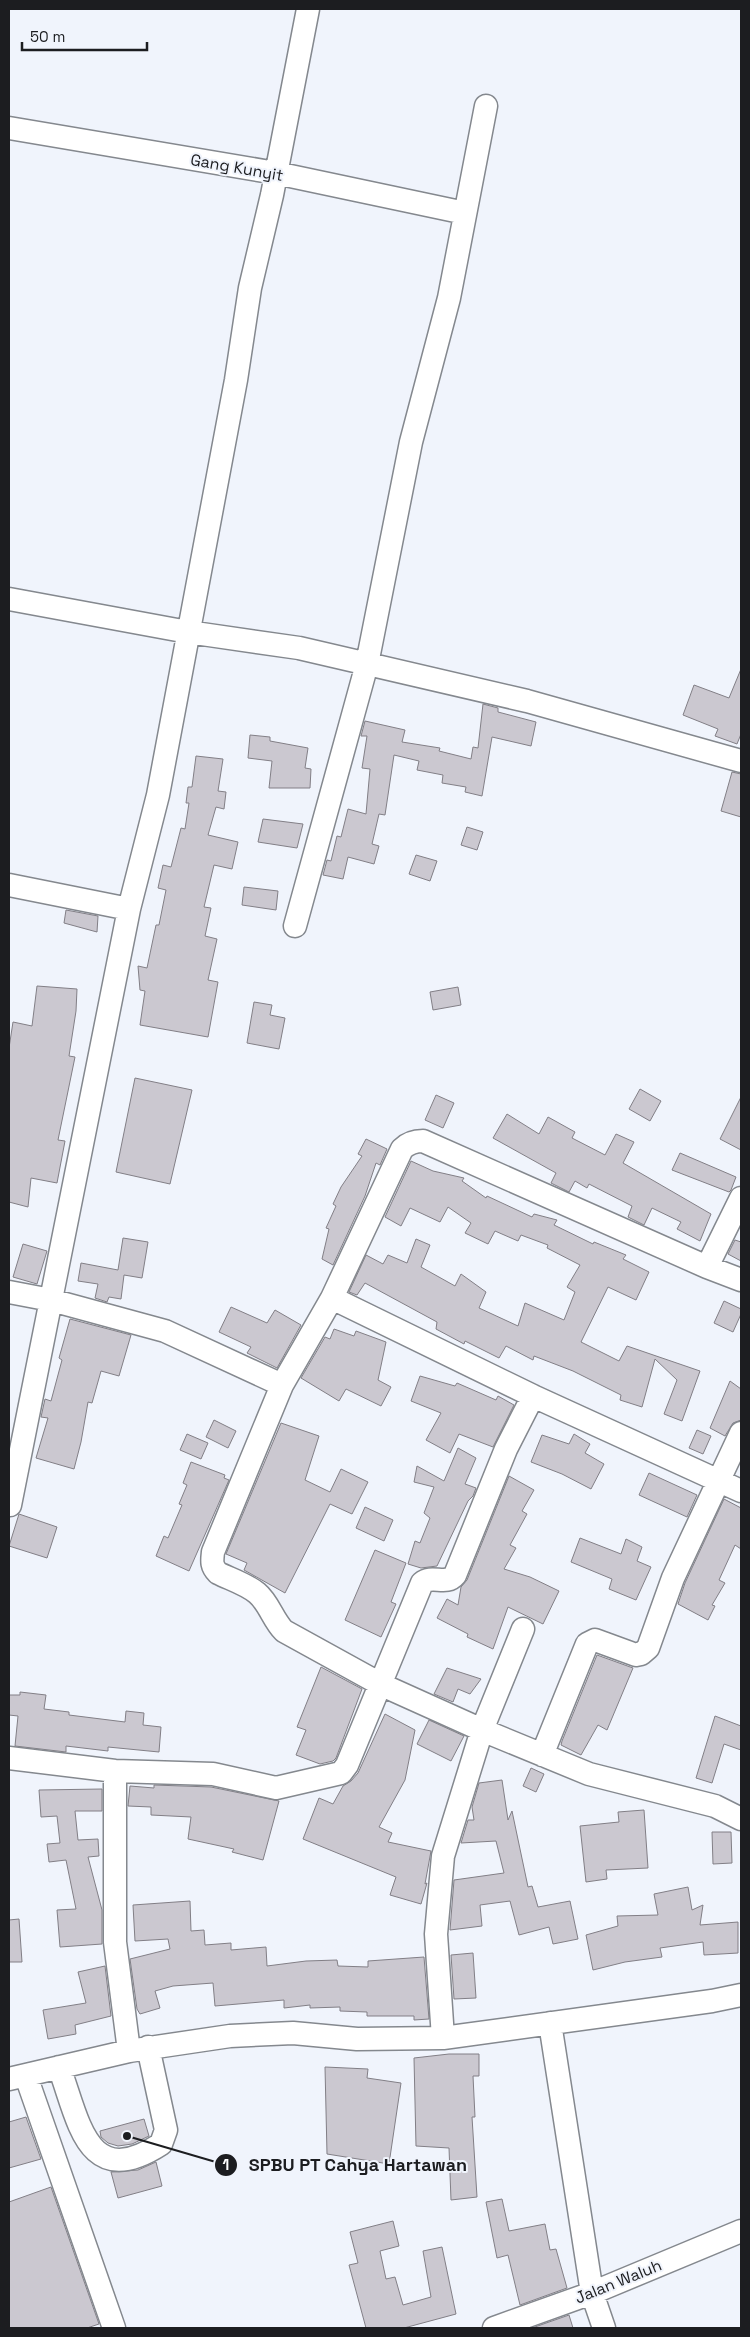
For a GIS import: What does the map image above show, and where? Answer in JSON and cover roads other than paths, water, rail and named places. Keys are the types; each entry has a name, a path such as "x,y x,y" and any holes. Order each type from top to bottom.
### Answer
{"street":[{"path":"10,1506 18,1415 51,1300 129,908 158,795 236,380 250,288 276,173 308,9"},
{"path":"295,926 367,664 410,442 450,298 486,106"},
{"name":"Gang Kunyit","path":"9,128 276,173 465,213"},
{"path":"9,599 188,632 299,648 527,701 741,761"},
{"path":"9,885 129,908"},
{"path":"741,1280 707,1267 423,1141 414,1141 402,1149 332,1298 282,1385 213,1552 213,1568 218,1573 256,1593 284,1631 382,1685 482,1730 589,1774 715,1806 741,1819"},
{"path":"707,1267 741,1198"},
{"path":"9,1292 51,1300 165,1331 282,1385"},
{"path":"332,1298 533,1396 741,1491"},
{"path":"9,1758 115,1771 213,1774 276,1788 341,1773 347,1766 382,1685 422,1583 428,1579 445,1581 455,1575 506,1449 533,1396"},
{"path":"542,1755 587,1644 595,1640 636,1655 641,1654 648,1648 673,1578 720,1481 741,1432"},
{"path":"443,2038 436,1934 443,1856 482,1730 523,1629"},
{"path":"59,2067 87,2144 100,2156 121,2161 145,2155 161,2144 166,2130 138,2049 115,1942 115,1771"},
{"path":"114,2328 17,2078 138,2049 230,2036 293,2033 357,2039 443,2038 712,2001 741,1994"},
{"path":"550,2023 592,2293 604,2328"},
{"name":"Jalan Waluh","path":"494,2328 592,2293 741,2231"}],"place":[{"name":"SPBU PT Cahya Hartawan","path":"127,2136"}]}
